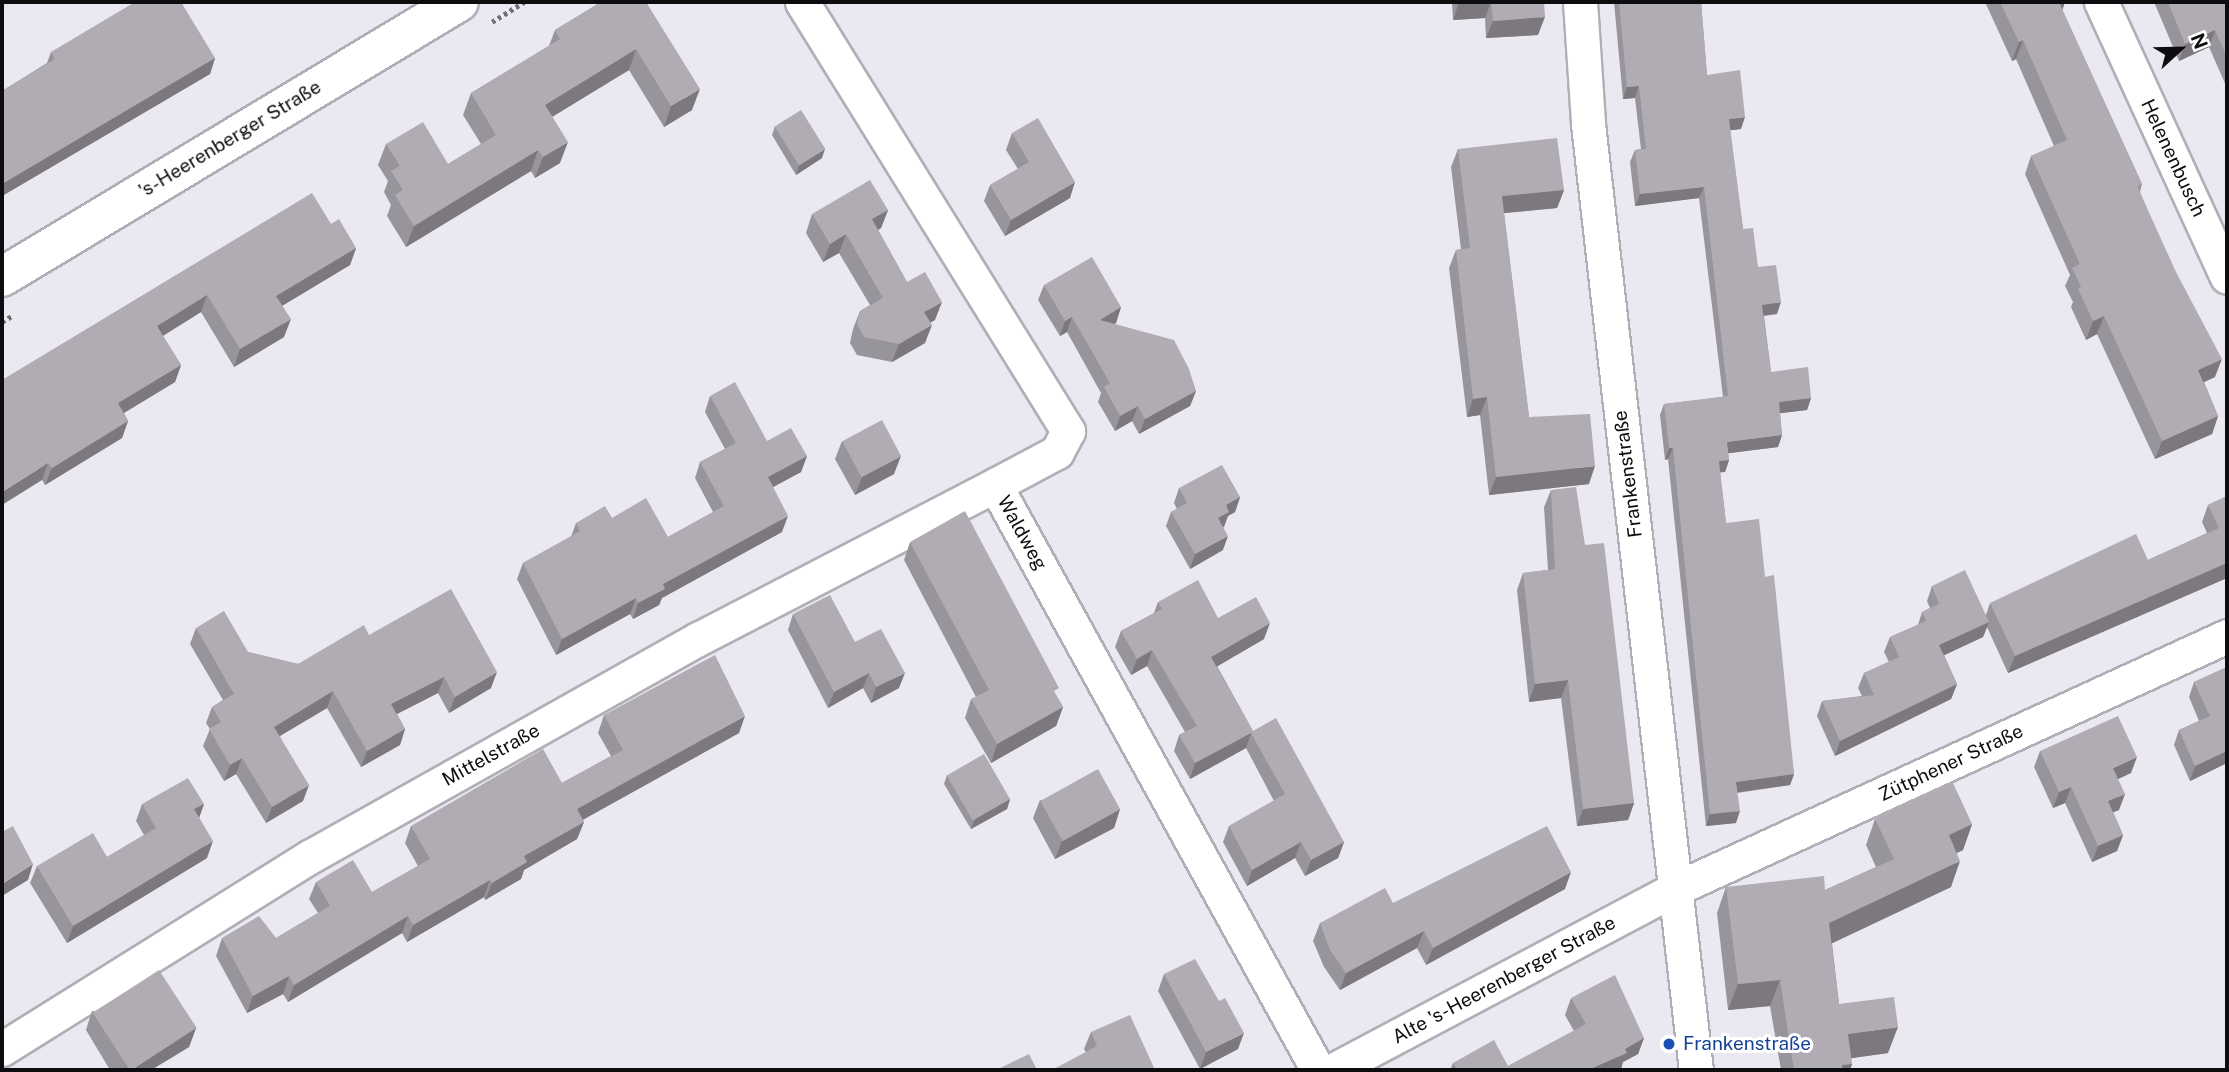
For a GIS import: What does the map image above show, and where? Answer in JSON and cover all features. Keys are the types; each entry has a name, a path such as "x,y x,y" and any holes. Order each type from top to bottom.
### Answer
{"street":[{"name":"'s-Heerenberger Straße","path":"2,277 459,2"},
{"name":"Waldweg","path":"802,2 1068,431 1057,452 995,485 1318,1070"},
{"name":"Frankenstraße","path":"1580,2 1592,164 1696,1070"},
{"name":"Helenenbusch","path":"2101,2 2227,277"},
{"name":"Mittelstraße","path":"2,1049 311,856 698,639 995,485"},
{"name":"Zütphener Straße","path":"1675,890 2227,636"},
{"name":"Alte 's-Heerenberger Straße","path":"1333,1070 1675,890"}],"building":[{"path":"135,2 181,2 215,58 2,184 2,91 55,59 51,52"},
{"path":"601,2 646,2 700,89 671,106 636,49 545,105 568,142 543,157 538,150 414,226 395,195 403,190 391,171 400,166 386,144 423,122 448,164 496,135 471,93 560,39 555,30"},
{"path":"1491,2 1544,2 1545,17 1493,21"},
{"path":"1619,2 1701,2 1707,75 1740,70 1745,117 1729,119 1743,229 1753,228 1758,267 1776,265 1781,302 1762,305 1771,372 1808,367 1811,398 1779,402 1782,435 1727,442 1729,460 1719,461 1726,523 1759,519 1765,577 1774,575 1794,774 1736,782 1740,811 1710,814 1673,448 1669,448 1664,404 1728,396 1704,187 1640,194 1635,150 1646,149 1639,86 1627,87"},
{"path":"2000,2 2059,2 2142,184 2137,186 2176,272 2222,359 2198,370 2218,416 2162,441 2104,316 2093,321 2078,289 2081,287 2072,268 2080,264 2031,156 2067,140 2023,40 2019,42"},
{"path":"2168,2 2227,2 2227,57 2215,30 2185,44"},
{"path":"801,110 825,149 799,165 775,126"},
{"path":"1038,118 1075,182 1011,220 990,185 1029,162 1012,133"},
{"path":"1557,138 1564,190 1502,196 1529,417 1590,414 1595,466 1496,477 1487,397 1473,399 1456,250 1470,248 1458,149"},
{"path":"870,180 888,210 872,219 907,282 925,272 942,302 924,312 932,325 899,344 864,337 857,324 860,311 883,298 846,234 830,244 812,214"},
{"path":"312,193 331,224 339,219 356,248 276,296 291,319 240,349 207,295 157,326 181,365 118,403 128,421 52,468 48,463 2,492 2,380"},
{"path":"1092,257 1121,307 1100,320 1174,340 1189,369 1196,391 1145,419 1138,406 1120,416 1104,387 1110,383 1072,317 1065,321 1044,285"},
{"path":"735,382 767,441 791,428 807,456 768,477 788,516 663,584 665,589 638,603 636,598 562,639 523,563 580,531 576,523 605,506 612,518 646,498 668,537 724,506 700,462 736,443 710,396"},
{"path":"882,420 901,456 862,477 842,441"},
{"path":"1222,465 1240,497 1226,505 1229,512 1218,518 1228,536 1195,554 1171,512 1187,503 1179,488"},
{"path":"1576,487 1585,545 1604,543 1634,803 1583,809 1568,680 1535,684 1523,573 1555,569 1551,490"},
{"path":"2227,496 2227,563 2015,656 1990,603 2136,534 2148,560 2219,528 2208,505"},
{"path":"965,511 1059,688 1054,691 1063,707 997,744 971,699 989,690 910,542"},
{"path":"1965,570 1989,622 1939,645 1957,684 1840,741 1822,701 1874,695 1864,673 1899,657 1890,637 1926,621 1922,612 1939,604 1932,586"},
{"path":"1198,580 1218,618 1256,597 1270,623 1211,657 1253,731 1276,718 1344,842 1311,860 1301,842 1252,870 1229,826 1285,794 1251,733 1195,763 1179,735 1197,726 1152,650 1137,659 1121,631 1162,609 1158,602"},
{"path":"451,589 497,672 455,697 444,677 391,704 405,729 367,751 333,691 274,727 309,785 272,807 242,758 230,765 209,729 221,722 212,707 234,694 196,628 224,611 248,652 298,664 364,625 369,635"},
{"path":"830,595 855,642 881,629 905,673 876,687 869,673 834,692 793,614"},
{"path":"715,655 745,716 577,809 584,822 524,856 527,862 492,883 490,880 413,925 408,916 294,985 289,976 253,996 222,938 259,916 276,938 330,906 316,882 353,860 372,892 430,859 411,826 543,749 562,783 623,750 604,715"},
{"path":"2227,667 2227,751 2195,766 2179,730 2210,716 2194,682"},
{"path":"2118,716 2137,757 2113,768 2125,794 2108,801 2123,835 2098,846 2071,787 2059,792 2040,751"},
{"path":"984,754 1010,799 973,821 947,776"},
{"path":"1098,769 1120,809 1063,841 1040,801"},
{"path":"188,778 204,804 194,809 213,841 73,926 37,866 93,833 107,857 156,828 142,804"},
{"path":"1953,783 1972,824 1949,835 1960,861 1829,923 1839,1004 1894,997 1898,1027 1848,1034 1852,1064 1842,1065 1843,1070 1794,1070 1780,980 1738,984 1726,887 1824,876 1825,890 1894,859 1875,819"},
{"path":"13,826 33,864 2,884 2,832"},
{"path":"1547,826 1571,872 1433,948 1424,931 1346,973 1330,950 1320,923 1385,888 1393,903"},
{"path":"1195,959 1219,1001 1225,998 1244,1033 1206,1052 1164,974"},
{"path":"159,970 197,1028 130,1070 93,1013"},
{"path":"1615,975 1644,1038 1625,1049 1627,1053 1588,1070 1457,1070 1453,1063 1494,1040 1508,1066 1586,1024 1571,998"},
{"path":"1130,1015 1155,1070 1052,1070 1097,1046 1091,1032"},
{"path":"1029,1054 1037,1070 996,1070"}],"place":[{"name":"Frankenstraße","path":"1669,1044"}]}
